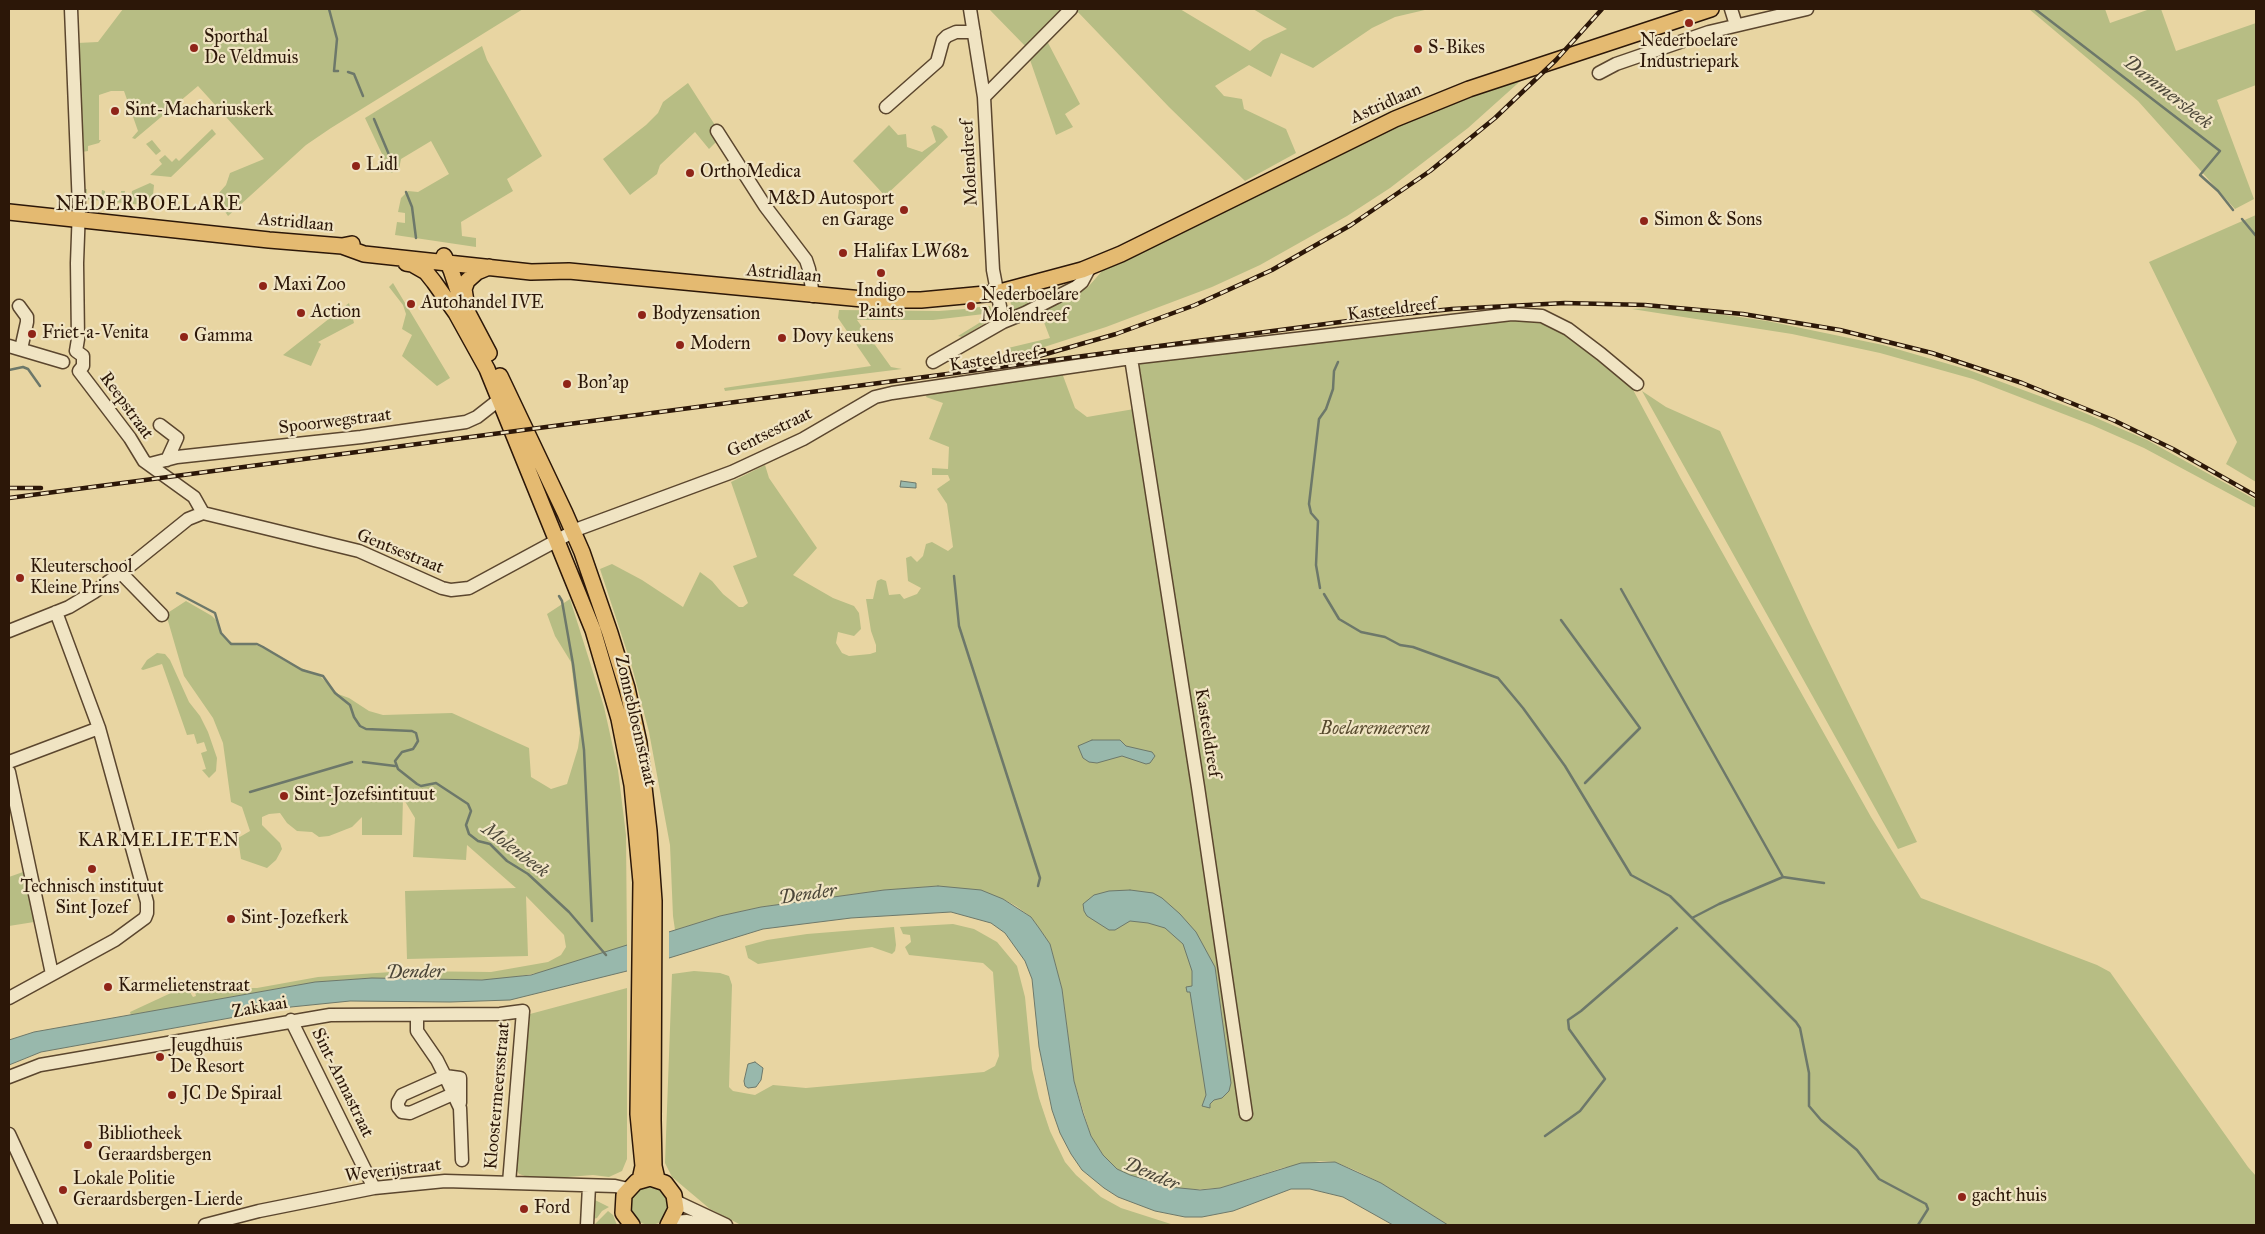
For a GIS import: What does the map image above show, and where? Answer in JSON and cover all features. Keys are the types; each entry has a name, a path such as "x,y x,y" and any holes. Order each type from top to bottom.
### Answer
{"main road":[{"name":"Astridlaan","path":"9,212 342,246 364,254 531,272 569,271 813,296 873,300 921,300 996,293 1090,267 1137,247 1394,119 1469,89 1711,9"},
{"name":"Astridlaan","path":"342,246 354,244 447,262 466,255 552,264 569,271"},
{"path":"364,254 372,259 412,264 426,272 448,302"},
{"path":"447,262 442,269 440,279 448,302"},
{"name":"Zonnebloemstraat","path":"447,262 461,300 466,306 573,531 610,633 627,688 639,744 646,801 647,998 654,1166 657,1179"},
{"path":"466,306 464,289 467,282 477,272 489,267"},
{"name":"Zonnebloemstraat","path":"448,302 487,369 593,630 619,719 632,785 648,902"},
{"name":"Zonnebloemstraat","path":"640,1180 643,1166 638,1114 647,998"},
{"path":"632,1225 623,1213 625,1195 640,1180 657,1179 671,1189 677,1202 675,1215 670,1224"}],"street":[{"path":"71,9 78,220 76,263 78,339 76,351"},
{"name":"Molendreef","path":"970,9 984,97 993,270 996,293"},
{"path":"984,97 1071,9"},
{"path":"1731,9 1736,25"},
{"path":"1598,73 1616,64 1699,35 1807,9"},
{"path":"886,107 937,62 943,40 947,36 956,32 974,32"},
{"path":"717,132 765,206 806,260 813,296"},
{"path":"933,362 1003,322 1076,287 1082,282 1090,267"},
{"path":"996,293 1003,322"},
{"path":"15,348 27,322 27,317 19,306"},
{"name":"Kasteeldreef","path":"892,393 1131,358 1512,314 1542,316 1568,329 1637,384"},
{"name":"Reepstraat","path":"15,348 63,362 67,372 79,371 130,438 144,461 194,497 203,513"},
{"path":"63,362 66,356 76,351"},
{"path":"76,351 83,356 83,366 79,371"},
{"name":"Kasteeldreef","path":"1131,358 1198,787 1246,1114"},
{"name":"Gentsestraat","path":"203,513 359,551 442,588 451,590 469,588 573,531 732,472 803,439 875,397 892,393"},
{"name":"Spoorwegstraat","path":"150,464 166,460 466,422 478,417 500,399"},
{"path":"160,425 177,438 166,460"},
{"path":"9,631 56,612 94,592 121,573 188,519 203,513"},
{"path":"121,573 162,615"},
{"path":"9,998 115,940 145,918 147,914 147,902 99,728 56,612"},
{"path":"9,762 99,728"},
{"path":"9,772 52,974"},
{"name":"Zakkaai","path":"9,1078 40,1065 292,1020 350,1013 417,1015 500,1014 523,1011"},
{"name":"Kloostermeersstraat","path":"509,1183 523,1011"},
{"path":"417,1015 418,1031 437,1060 460,1108"},
{"name":"Sint-Annastraat","path":"292,1020 374,1188"},
{"path":"453,1094 410,1114 402,1112 398,1107 402,1096 445,1076 460,1078 462,1170"},
{"path":"9,1134 51,1225"},
{"name":"Weverijstraat","path":"205,1225 259,1211 462,1170 509,1183 589,1186 625,1195"},
{"path":"587,1225 589,1186"},
{"path":"677,1202 726,1225"},
{"path":"670,1224 687,1221 705,1225"}],"green space":[{"path":"123,9 523,9 306,145 228,216 218,201 218,194 226,185 230,173 264,159 198,86 135,139 132,138 138,131 124,91 111,91 99,95 99,140 101,140 99,143 88,146 88,151 82,152 77,43 98,42"},
{"path":"989,9 1066,9 1028,49"},
{"path":"1077,9 1180,9 1250,51 1263,40 1287,29 1253,9 1429,9 1395,17 1372,28 1313,68 1281,53 1271,77 1249,65 1215,86 1224,96 1242,99 1244,109 1286,129 1296,153 1245,181 1169,107"},
{"path":"2029,9 2105,9 2110,23 2150,9 2161,9 2176,51 2256,23 2256,85 2217,100 2254,199 2235,209 2138,101"},
{"path":"1046,39 1080,104 1065,114 1073,127 1056,135 1029,57"},
{"path":"482,46 487,60 542,156 507,179 513,191 461,222 462,236 476,238 476,247 395,235 397,222 405,223 405,213 398,212 401,198 408,191 418,192 449,174 431,141 401,159 399,169 391,173 365,118"},
{"path":"1526,76 1468,128 1390,188 1347,216 1260,265 1212,287 1106,327 1038,349 1009,354 1008,348 1050,338 1040,312 1088,287 1103,270 1390,129"},
{"path":"688,83 722,136 709,149 695,132 660,165 657,174 630,195 603,159 646,125 658,113 663,102"},
{"path":"889,125 898,135 906,134 907,147 922,152 936,142 931,127 934,125 942,129 948,137 885,196 853,161"},
{"path":"212,129 216,134 171,177 150,175 162,164 159,160 165,155 172,162 176,158 179,161"},
{"path":"152,140 161,151 156,155 146,144"},
{"path":"150,183 154,185 152,206 84,199 83,189 87,189 87,197 101,198 102,190 105,191 105,198 121,199 121,191 125,191 125,198 131,199 132,191"},
{"path":"2256,215 2256,482 2226,464 2237,442 2149,262"},
{"path":"393,283 450,378 437,386 402,356 412,335 402,329 406,314 403,305 389,287"},
{"path":"1042,291 1044,298 1016,312 1013,311 1010,301 1012,298"},
{"path":"349,303 354,323 318,342 321,344 311,366 283,355"},
{"path":"990,306 993,314 992,319 962,337 958,336 984,320 984,314 933,320 857,320 891,367 902,369 725,391 724,388 871,366 838,318 839,310 939,311 965,309 966,311 971,310 971,308"},
{"path":"1650,308 1698,311 1767,321 1883,345 1969,370 2080,411 2147,440 2256,500 2256,508 2144,448 2092,425 1973,379 1880,353 1792,334 1632,309"},
{"name":"Boelaremeersen","path":"1526,320 1546,322 1562,331 1631,386 1681,479 1871,817 1921,898 2097,965 2110,972 2256,1176 2256,1225 1448,1225 1381,1183 1357,1171 1335,1162 1320,1161 1282,1168 1220,1188 1185,1190 1130,1175 1117,1169 1103,1155 1091,1136 1074,1081 1062,989 1050,944 1031,917 1003,899 938,886 884,890 761,907 720,916 675,930 670,845 649,732 632,667 600,569 612,564 642,580 683,607 700,572 712,581 723,594 739,607 743,607 748,603 733,566 757,557 731,482 765,465 769,478 817,548 793,575 833,598 854,606 859,613 861,629 854,636 838,632 836,643 842,653 849,656 870,654 876,652 876,645 871,631 866,599 873,599 877,581 881,579 886,581 889,595 900,594 904,599 917,594 921,588 908,581 906,558 911,556 917,562 923,556 926,544 932,542 948,551 953,547 947,504 937,489 950,480 948,475 932,475 932,468 948,469 949,447 929,439 943,403 926,397 928,392 1062,373 1075,408 1087,417 1146,407 1139,363 1332,338"},
{"path":"1642,391 1666,407 1720,431 1810,624 1917,842 1898,849"},
{"path":"570,599 604,707 618,770 626,835 627,946 543,972 498,980 372,978 341,980 292,986 131,1015 130,1012 186,986 193,997 196,996 195,992 223,990 223,988 257,988 318,977 406,971 491,972 548,962 561,955 566,947 564,935 526,896 528,956 407,959 405,891 516,888 467,845 466,860 413,857 415,818 403,798 402,835 362,835 362,817 352,827 329,836 319,837 312,832 297,831 287,823 280,813 269,814 262,817 262,825 280,843 282,849 276,860 267,868 241,859 238,838 250,831 242,807 231,802 223,743 213,718 184,676 166,614 186,601 212,616 216,620 222,635 235,645 251,643 268,650 285,661 320,676 338,694 349,698 369,711 383,715 452,713 529,748 531,777 551,789 567,784 578,748 580,733 571,662 555,636 547,614"},
{"path":"157,653 165,654 170,660 189,702 200,716 208,732 217,758 216,771 209,778 202,770 206,769 201,753 207,751 204,742 197,744 194,734 187,735 162,664 141,669 147,660"},
{"path":"23,872 34,922 9,926 9,877"},
{"path":"953,924 974,929 997,942 1017,966 1025,997 1032,1069 1039,1098 1050,1131 1065,1162 1076,1175 1101,1197 1121,1208 1174,1225 741,1225 710,1209 672,1177 665,1163 672,974 694,971 720,973 729,976 732,985 729,1087 733,1091 755,1095 773,1085 806,1088 984,1072 995,1066 999,1056 993,972 983,963 909,955 905,947 911,942 910,935 903,934 900,927"},
{"path":"894,927 896,945 895,951 892,954 872,947 758,964 748,958 745,946 767,940 807,934"},
{"path":"627,988 627,1159 622,1171 609,1177 593,1175 530,1180 528,1177 519,1174 516,1169 530,1014"},
{"path":"650,1187 664,1192 669,1206 664,1220 650,1225 636,1220 631,1206 636,1192"},
{"path":"595,1200 609,1207 602,1211 597,1218 593,1219"},
{"path":"608,1211 613,1215 617,1225 594,1225"}],"shaded area":[{"path":"901,481 916,483 916,488 900,487"},
{"path":"1092,740 1120,740 1126,746 1152,752 1155,756 1150,763 1146,764 1122,756 1097,763 1089,762 1083,758 1078,746"},
{"name":"Dender","path":"938,886 981,890 1003,899 1031,917 1050,944 1062,989 1074,1081 1083,1113 1091,1136 1103,1155 1117,1169 1130,1175 1170,1187 1200,1190 1220,1188 1301,1163 1335,1162 1381,1183 1448,1225 1393,1225 1343,1197 1310,1189 1291,1189 1233,1211 1202,1217 1185,1217 1155,1211 1118,1197 1082,1170 1060,1133 1052,1110 1039,1047 1032,979 1025,961 1005,933 991,923 951,912 851,918 763,929 627,971 510,1000 450,1002 350,1001 291,1007 41,1052 9,1065 9,1040 34,1032 315,982 372,978 482,980 531,975 720,916 761,907 884,890"},
{"path":"1130,890 1153,893 1162,898 1180,914 1196,932 1215,967 1231,1083 1229,1091 1222,1098 1214,1100 1210,1104 1210,1108 1202,1106 1206,1095 1190,992 1187,992 1186,987 1192,986 1192,971 1183,944 1165,928 1148,923 1130,921 1115,930 1109,930 1087,916 1084,911 1083,904 1094,895 1109,891"},
{"path":"755,1062 763,1068 761,1080 756,1087 748,1088 745,1086 744,1081 748,1064"}],"pier":[{"path":"669,930 669,960 627,973 627,943"}],"waterway":[{"path":"329,9 337,39 334,71 338,71"},
{"name":"Dammersbeek","path":"2035,9 2220,151 2200,175 2218,191 2233,210"},
{"path":"348,72 354,74 363,96"},
{"path":"374,119 395,169"},
{"path":"406,192 412,207 416,238"},
{"name":"Dammersbeek","path":"2242,219 2256,236"},
{"path":"1320,588 1316,565 1318,521 1311,513 1309,504 1319,419 1326,409 1333,389 1334,371 1338,362"},
{"name":"Molenbeek","path":"9,370 23,367 28,369 40,386"},
{"path":"954,576 959,626 1040,878 1038,886"},
{"path":"1621,589 1783,877 1719,904 1692,918"},
{"name":"Molenbeek","path":"177,593 215,613 221,633 231,644 257,644 302,670 323,676 335,693 350,705 354,717 360,726 366,729 412,731 416,733 418,741 413,749 402,752 395,761 398,769 417,784 421,786 436,783 468,804 471,811 466,825 469,834 478,841 490,844 507,861 528,874 569,912 606,955"},
{"path":"1324,594 1339,619 1361,632 1385,637 1400,645 1413,647 1498,678 1523,708 1565,766 1631,875 1670,896 1796,1022 1800,1028 1809,1073 1809,1106 1821,1120 1857,1150 1879,1179 1926,1204 1928,1209 1918,1225"},
{"path":"559,596 562,601 573,664 584,750 592,921"},
{"path":"1561,620 1640,728 1585,783"},
{"path":"250,792 352,762"},
{"path":"363,762 395,766"},
{"path":"1783,877 1824,883"},
{"path":"1545,1136 1580,1111 1605,1079 1569,1029 1568,1020 1581,1011 1677,928"}],"railway":[{"path":"1039,356 1116,334 1195,305 1272,270 1351,225 1430,171 1495,118 1556,60 1602,9"},
{"path":"9,498 1386,316 1452,309 1565,303 1645,305 1743,314 1840,330 1932,353 2022,383 2113,420 2173,449 2256,496"},
{"path":"991,361 1044,350"},
{"path":"9,488 41,488"}],"place":[{"name":"Nederboelare Industriepark","path":"1689,23"},
{"name":"Sporthal De Veldmuis","path":"194,48"},
{"name":"S-Bikes","path":"1418,49"},
{"name":"Sint-Machariuskerk","path":"115,111"},
{"name":"Lidl","path":"356,166"},
{"name":"OrthoMedica","path":"690,173"},
{"name":"M&D Autosport en Garage","path":"904,210"},
{"name":"Simon & Sons","path":"1644,221"},
{"name":"Halifax LW682","path":"843,253"},
{"name":"Indigo Paints","path":"881,273"},
{"name":"Maxi Zoo","path":"263,286"},
{"name":"Autohandel IVE","path":"411,304"},
{"name":"Nederboelare Molendreef","path":"971,306"},
{"name":"Action","path":"301,313"},
{"name":"Bodyzensation","path":"642,315"},
{"name":"Friet-a-Venita","path":"32,334"},
{"name":"Gamma","path":"184,337"},
{"name":"Dovy keukens","path":"782,338"},
{"name":"Modern","path":"680,345"},
{"name":"Bon'ap","path":"567,384"},
{"name":"Kleuterschool Kleine Prins","path":"20,578"},
{"name":"Sint-Jozefsintituut","path":"284,796"},
{"name":"Technisch instituut Sint Jozef","path":"92,869"},
{"name":"Sint-Jozefkerk","path":"231,919"},
{"name":"Karmelietenstraat","path":"108,987"},
{"name":"Jeugdhuis De Resort","path":"160,1057"},
{"name":"JC De Spiraal","path":"172,1095"},
{"name":"Bibliotheek Geraardsbergen","path":"88,1145"},
{"name":"Lokale Politie Geraardsbergen-Lierde","path":"63,1190"},
{"name":"gacht huis","path":"1962,1197"},
{"name":"Ford","path":"524,1209"}],"district":[{"name":"NEDERBOELARE","path":"149,205"},
{"name":"KARMELIETEN","path":"159,841"}]}
